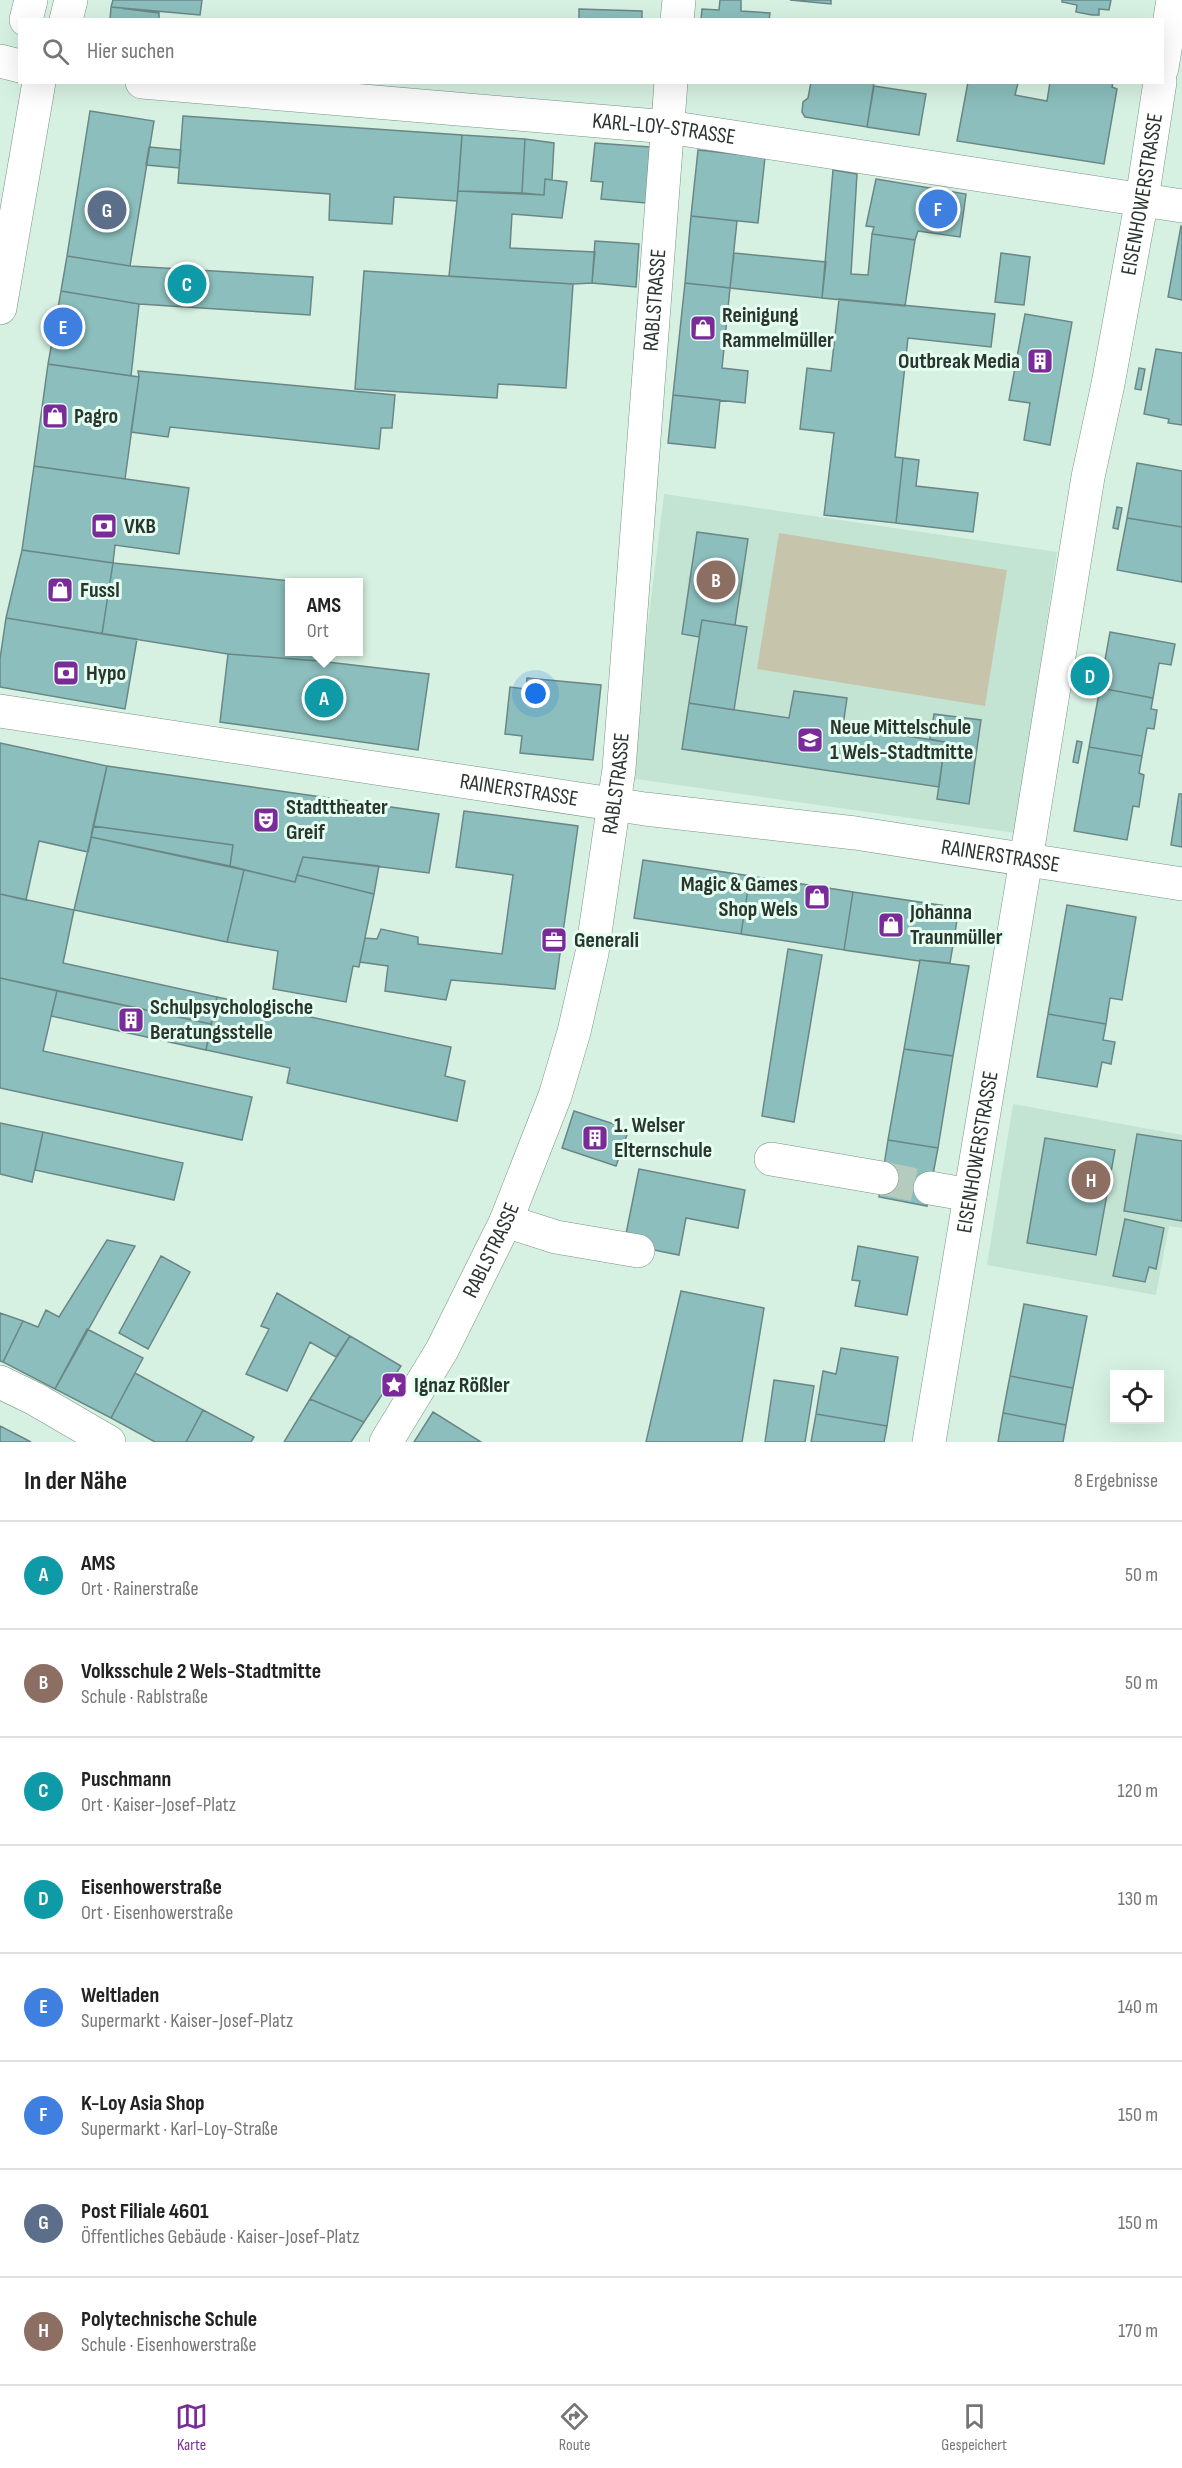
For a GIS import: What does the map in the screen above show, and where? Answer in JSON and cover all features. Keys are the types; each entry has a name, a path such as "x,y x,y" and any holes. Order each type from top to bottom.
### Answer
{"street":[{"path":"26,18 31,0"},
{"path":"66,18 71,0"},
{"path":"677,18 679,0"},
{"path":"1164,56 1173,0"},
{"path":"0,61 18,66"},
{"path":"0,308 39,84"},
{"name":"KARL-LOY-STRASSE","path":"165,84 668,128 1182,206"},
{"name":"RABLSTRASSE","path":"388,1441 442,1350 506,1221 555,1096 574,1032 592,953 616,804 671,84"},
{"name":"EISENHOWERSTRASSE","path":"928,1442 1088,477 1108,384 1142,199 1160,84"},
{"name":"RAINERSTRASSE","path":"0,711 616,804 862,834 1182,884"},
{"path":"771,1159 882,1178"},
{"path":"930,1188 970,1195"},
{"path":"506,1221 556,1237 638,1251"},
{"path":"0,1382 35,1399 109,1442"}],"shaded area":[{"path":"664,494 1057,552 1016,833 629,778"},
{"path":"779,533 1007,570 985,706 757,669"},
{"path":"1013,1104 1182,1135 1182,1228 1169,1226 1156,1295 987,1265"}],"building":[{"path":"113,0 202,0 200,15 111,7"},
{"path":"720,0 741,0 741,11 770,13 769,18 701,18 702,9 719,10"},
{"path":"790,0 831,0 831,4"},
{"path":"1062,0 1111,0 1109,10 1099,9 1099,15 1092,15 1076,12 1077,5 1062,2"},
{"path":"111,7 159,13 159,18 110,18"},
{"path":"579,9 642,11 642,18 579,18"},
{"path":"811,84 874,84 867,127 805,117 802,112 803,102 808,98"},
{"path":"968,84 1018,84 1015,95 1047,101 1050,84 1113,84 1112,87 1117,89 1104,164 957,141"},
{"path":"874,86 926,94 919,135 867,127"},
{"path":"90,111 154,121 130,266 67,256"},
{"path":"183,116 462,135 457,201 394,197 392,224 329,220 330,194 178,183"},
{"path":"462,135 525,139 522,193 458,191"},
{"path":"525,139 554,143 552,180 545,179 544,195 522,193"},
{"path":"595,143 650,147 646,203 601,199 603,182 591,181"},
{"path":"149,147 181,150 179,168 146,165"},
{"path":"698,150 765,157 758,223 691,216"},
{"path":"833,170 857,174 851,274 868,275 872,234 915,240 905,306 822,298"},
{"path":"545,179 567,182 562,218 512,214 510,248 595,252 592,283 573,284 449,276 458,191 544,195"},
{"path":"876,179 966,194 960,237 918,231 915,240 872,234 874,227 866,226"},
{"path":"691,216 737,221 730,288 685,283"},
{"path":"1182,227 1182,300 1168,297"},
{"path":"595,241 639,244 636,287 592,283"},
{"path":"734,253 826,262 822,298 730,288"},
{"path":"1001,253 1030,257 1024,305 995,302"},
{"path":"67,256 130,266 313,277 310,315 139,304 61,291"},
{"path":"364,271 573,284 566,388 498,384 497,398 355,389"},
{"name":"Reinigung Rammelmüller","path":"685,283 730,288 722,368 748,371 745,403 673,395"},
{"path":"61,291 139,304 131,376 48,364"},
{"path":"839,299 995,314 991,347 908,338 895,457 903,458 896,523 824,515 834,433 800,429 807,368 831,371"},
{"name":"Outbreak Media","path":"1025,314 1072,322 1050,445 1024,440 1030,403 1009,400"},
{"path":"1156,349 1182,353 1182,425 1168,423 1169,419 1144,414"},
{"path":"48,364 139,377 125,479 34,466"},
{"path":"1139,368 1145,369 1141,390 1135,389"},
{"path":"138,371 395,395 392,428 381,428 379,449 170,427 168,437 131,432"},
{"path":"673,395 720,400 715,448 668,443"},
{"path":"903,458 919,460 916,486 978,493 973,532 896,523"},
{"path":"1137,463 1182,471 1182,527 1127,518"},
{"name":"VKB","path":"34,466 189,488 179,554 115,545 113,563 22,550"},
{"path":"1117,507 1122,508 1118,529 1113,528"},
{"path":"1127,518 1182,527 1182,582 1117,570"},
{"path":"697,532 748,539 735,625 702,620 699,637 682,634"},
{"name":"Fussl","path":"22,550 113,563 102,634 6,618"},
{"path":"113,563 285,580 285,656 320,656 319,661 228,654 102,634"},
{"name":"Hypo","path":"6,618 137,639 125,709 0,687 0,659"},
{"path":"702,620 747,627 734,710 689,703"},
{"path":"1110,632 1175,644 1171,665 1159,663 1153,698 1100,688"},
{"path":"228,654 319,661 429,674 418,750 220,722"},
{"path":"1088,667 1095,668 1092,685 1085,684"},
{"path":"527,678 601,685 593,760 520,753 522,736 505,734 510,687 526,689"},
{"path":"1100,688 1153,698 1151,709 1157,710 1154,729 1147,728 1142,756 1089,747"},
{"name":"Neue Mittelschule 1 Wels-Stadtmitte","path":"794,691 847,698 843,726 945,742 939,787 682,749 689,703 789,718"},
{"path":"934,714 981,720 969,804 937,799 945,742 930,739"},
{"path":"1077,741 1082,742 1078,763 1073,762"},
{"path":"0,743 107,766 88,852 39,841 26,900 0,894"},
{"path":"1089,747 1142,756 1139,773 1144,775 1139,807 1133,806 1127,840 1074,831"},
{"name":"Stadttheater Greif","path":"107,766 439,814 429,873 303,857 295,882 230,866 233,845 93,826"},
{"path":"1179,794 1182,794 1182,847 1171,845"},
{"path":"464,811 578,826 555,989 451,980 446,1000 385,991 388,966 360,962 365,938 377,939 381,929 418,937 418,944 502,954 513,875 456,867"},
{"path":"93,826 233,845 230,866 91,837"},
{"path":"91,837 244,870 227,942 74,910"},
{"path":"303,857 379,866 374,894 297,875"},
{"path":"643,860 750,876 741,934 634,918"},
{"path":"244,870 295,882 297,875 374,894 359,967 353,966 346,1002 273,989 278,951 227,942"},
{"path":"750,876 853,892 844,950 741,934"},
{"path":"853,892 959,908 950,963 844,950"},
{"path":"0,894 74,910 63,963 217,997 211,1024 0,978"},
{"path":"1067,905 1136,917 1122,1000 1110,998 1106,1024 1048,1014"},
{"path":"788,949 822,955 794,1122 762,1116"},
{"path":"920,960 969,966 953,1056 904,1049"},
{"path":"0,978 57,991 43,1051 252,1097 242,1140 0,1088"},
{"name":"Schulpsychologische Beratungsstelle","path":"57,991 211,1024 206,1050 51,1016"},
{"path":"217,997 451,1047 445,1076 465,1081 457,1121 287,1083 290,1068 206,1050"},
{"path":"1048,1014 1106,1024 1103,1040 1115,1042 1111,1064 1102,1062 1097,1087 1037,1077"},
{"path":"904,1049 953,1056 938,1148 888,1140"},
{"name":"1. Welser Elternschule","path":"574,1111 629,1129 616,1166 562,1148"},
{"path":"0,1123 43,1132 32,1182 0,1174"},
{"path":"43,1132 183,1163 174,1200 35,1170"},
{"path":"1137,1134 1182,1141 1182,1221 1124,1211"},
{"path":"1045,1138 1115,1150 1096,1255 1027,1243"},
{"path":"888,1140 938,1148 927,1206 879,1197"},
{"path":"639,1169 745,1190 738,1228 686,1218 679,1255 624,1244"},
{"path":"1125,1219 1164,1228 1156,1269 1149,1267 1145,1282 1113,1276"},
{"path":"107,1240 135,1246 55,1389 3,1362 23,1321 38,1327 46,1310 59,1317"},
{"path":"858,1246 918,1257 907,1315 855,1306 860,1281 852,1280"},
{"path":"161,1256 190,1272 148,1349 119,1333"},
{"path":"681,1291 764,1308 742,1442 646,1442"},
{"path":"277,1293 350,1336 336,1357 310,1342 287,1391 246,1374 269,1329 261,1326"},
{"path":"1024,1304 1087,1316 1073,1388 1010,1376"},
{"path":"0,1313 23,1321 3,1362 0,1361"},
{"path":"87,1329 143,1358 111,1418 55,1389"},
{"path":"350,1336 401,1366 364,1422 310,1399"},
{"path":"841,1348 898,1357 887,1426 816,1414 823,1371 836,1374"},
{"path":"135,1373 203,1410 186,1442 155,1442 111,1418"},
{"path":"1010,1376 1073,1388 1066,1425 1003,1413"},
{"path":"774,1380 814,1386 805,1442 765,1442"},
{"path":"310,1399 364,1422 351,1442 284,1442"},
{"path":"203,1410 254,1437 251,1442 186,1442"},
{"path":"433,1412 481,1442 414,1442"},
{"path":"1003,1413 1066,1425 1063,1442 998,1442"},
{"path":"816,1414 887,1426 884,1442 811,1442"},
{"path":"0,1426 31,1442 0,1442"}],"tunnel":[{"path":"882,1178 930,1188"}],"place":[{"name":"K-Loy Asia Shop","path":"938,209"},
{"name":"Post Filiale 4601","path":"107,210"},
{"name":"Puschmann","path":"187,284"},
{"name":"Weltladen","path":"63,327"},
{"name":"Reinigung Rammelmüller","path":"703,328"},
{"name":"Outbreak Media","path":"1040,361"},
{"name":"Pagro","path":"55,416"},
{"name":"VKB","path":"104,526"},
{"name":"Volksschule 2 Wels-Stadtmitte","path":"716,580"},
{"name":"Fussl","path":"60,590"},
{"name":"Hypo","path":"66,673"},
{"name":"Eisenhowerstraße","path":"1090,676"},
{"name":"AMS","path":"324,698"},
{"name":"Neue Mittelschule 1 Wels-Stadtmitte","path":"810,740"},
{"name":"Stadttheater Greif","path":"266,820"},
{"name":"Magic & Games Shop Wels","path":"817,897"},
{"name":"Johanna Traunmüller","path":"891,925"},
{"name":"Generali","path":"554,940"},
{"name":"Schulpsychologische Beratungsstelle","path":"131,1020"},
{"name":"1. Welser Elternschule","path":"595,1138"},
{"name":"Polytechnische Schule","path":"1091,1180"},
{"name":"Ignaz Rößler","path":"394,1385"}]}
